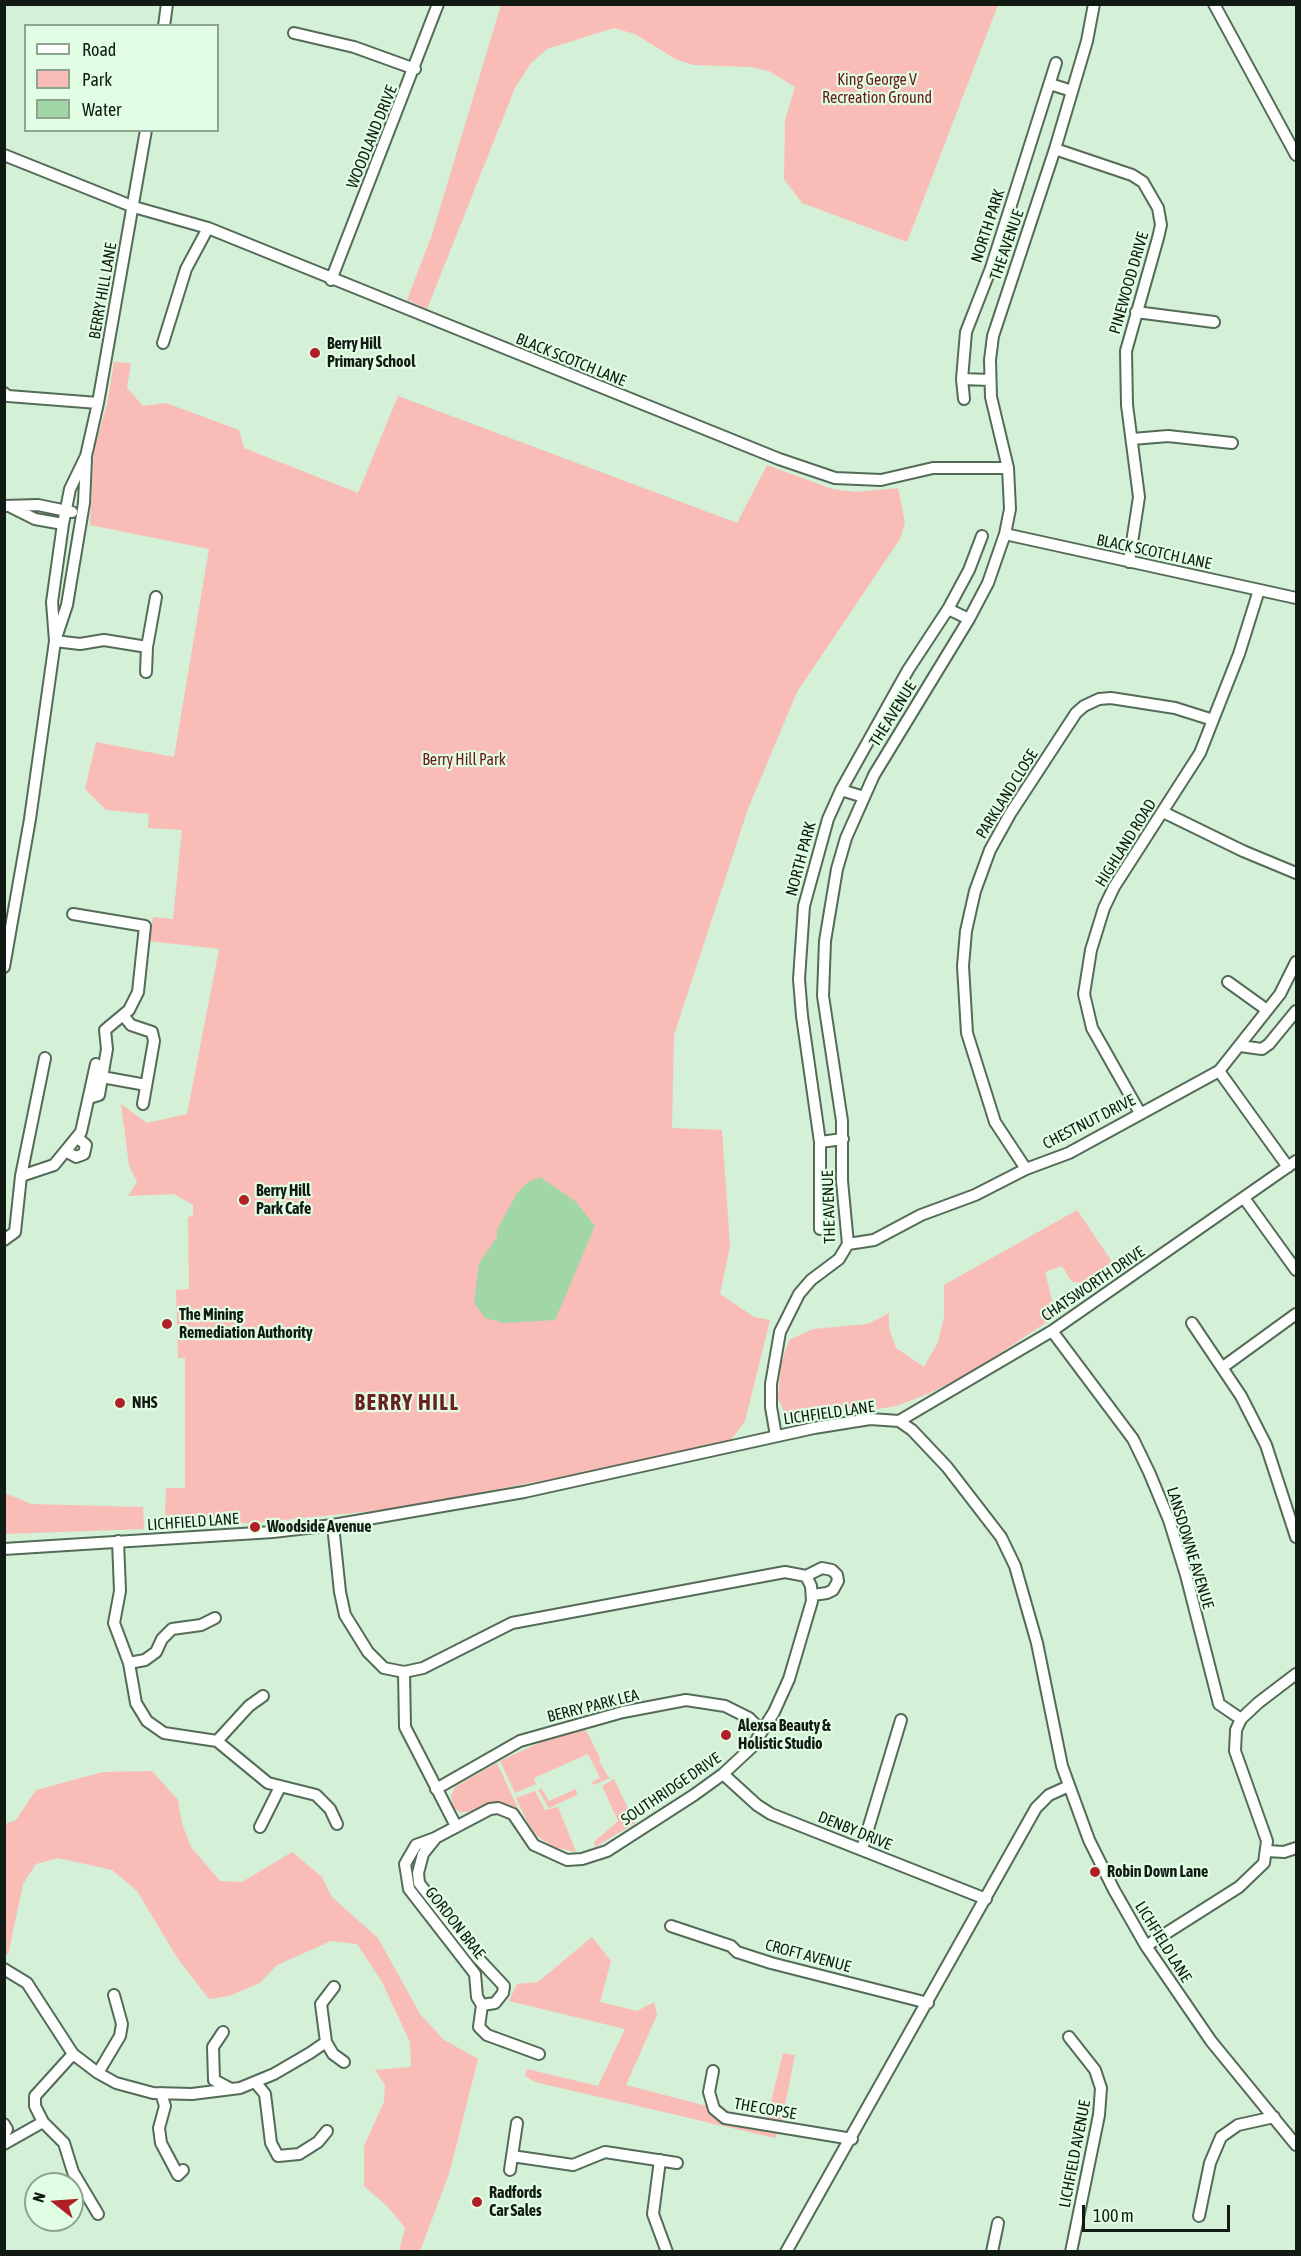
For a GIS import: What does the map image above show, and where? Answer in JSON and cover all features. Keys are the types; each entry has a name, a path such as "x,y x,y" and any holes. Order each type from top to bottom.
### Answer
{"street":[{"path":"164,24 167,4"},
{"name":"WOODLAND DRIVE","path":"331,280 415,69 438,4"},
{"name":"THE AVENUE","path":"776,1436 771,1407 771,1384 780,1332 799,1294 811,1280 839,1259 848,1244 842,1182 843,1139 826,1026 823,968 837,869 846,838 864,797 897,734 969,619 988,583 1005,534 1010,509 1008,468 990,380 993,336 999,312 1055,148 1094,4"},
{"path":"1214,4 1296,155"},
{"path":"294,33 354,47 415,69"},
{"name":"NORTH PARK","path":"964,399 962,379 966,332 991,268 1056,63"},
{"path":"1050,84 1072,91"},
{"name":"BERRY HILL LANE","path":"74,514 98,403 146,132"},
{"name":"PINEWOOD DRIVE","path":"1055,148 1132,175 1143,182 1151,192 1158,208 1161,225 1126,351 1125,375 1139,497 1129,562"},
{"name":"BLACK SCOTCH LANE","path":"4,155 134,207 208,228 331,280 779,459 835,478 881,480 933,468 1008,468"},
{"path":"163,342 186,269 208,228"},
{"path":"1136,312 1214,322"},
{"path":"962,379 990,380"},
{"path":"4,393 8,396 98,403"},
{"path":"1132,439 1168,436 1232,443"},
{"path":"8,507 38,505 74,514"},
{"path":"8,507 36,519 63,524"},
{"path":"55,641 52,602 63,524 74,514"},
{"path":"4,967 30,819 55,641 67,605 74,514"},
{"name":"BLACK SCOTCH LANE","path":"1005,534 1296,598"},
{"name":"NORTH PARK","path":"820,1229 820,1142 802,1016 800,946 804,906 828,819 841,790 897,689 948,609 969,570 982,536"},
{"name":"HIGHLAND ROAD","path":"1140,1113 1092,1028 1086,1010 1085,982 1091,950 1104,908 1114,887 1200,753 1239,654 1259,590"},
{"path":"146,672 147,648 156,597"},
{"path":"948,609 969,619"},
{"path":"55,641 80,644 104,640 147,648"},
{"name":"PARKLAND CLOSE","path":"1026,1169 995,1122 967,1033 963,966 966,931 975,891 990,850 1010,814 1076,713 1084,706 1099,699 1111,698 1175,708 1213,720"},
{"path":"841,790 864,797"},
{"path":"1163,812 1243,851 1296,873"},
{"path":"73,914 145,926 138,992 129,1011 105,1030 107,1049 99,1095 89,1098"},
{"name":"CHESTNUT DRIVE","path":"848,1244 874,1240 921,1215 975,1195 1026,1169 1069,1153 1219,1071 1280,994 1296,962"},
{"path":"1228,982 1267,1010"},
{"path":"1240,1047 1262,1049 1269,1044 1296,1011"},
{"path":"123,1015 131,1025 147,1028 152,1032 154,1041 143,1104"},
{"path":"4,1240 15,1232 21,1176 45,1058"},
{"path":"21,1176 54,1165 78,1138 96,1064"},
{"path":"1219,1071 1292,1164"},
{"path":"102,1077 146,1085"},
{"path":"820,1142 843,1139"},
{"name":"CHATSWORTH DRIVE","path":"899,1421 1052,1331 1292,1164"},
{"path":"1244,1198 1296,1270"},
{"path":"1223,1367 1296,1314"},
{"path":"1192,1323 1223,1367 1266,1445 1296,1537"},
{"name":"LANSDOWNE AVENUE","path":"1052,1331 1133,1439 1149,1472 1186,1575 1219,1704 1241,1719"},
{"name":"LICHFIELD LANE","path":"4,1549 273,1532 333,1525 524,1492 776,1436 870,1419 899,1421 947,1467 1001,1537 1016,1566 1037,1643 1062,1766 1089,1840 1114,1890 1146,1946 1211,2041 1296,2145"},
{"path":"333,1525 340,1592 345,1615 357,1638 384,1668 404,1672 405,1727 456,1826"},
{"path":"118,1541 120,1591 114,1623 129,1663 136,1703 147,1721 164,1733 217,1741 255,1773 280,1787 322,1798 337,1824"},
{"name":"SOUTHRIDGE DRIVE","path":"404,1672 423,1668 512,1623 784,1572 810,1586 789,1679 774,1712 752,1747 723,1774 607,1851 582,1860 567,1860 534,1845 513,1814 505,1809 490,1809 456,1826"},
{"path":"129,1663 145,1660 156,1652 162,1639 172,1629 201,1625 214,1618"},
{"path":"1146,1946 1253,1876 1264,1863 1267,1841 1234,1751 1236,1730 1241,1719 1296,1674"},
{"path":"217,1741 249,1706 262,1696"},
{"name":"BERRY PARK LEA","path":"436,1789 520,1741 623,1712 686,1700 725,1706 749,1718 762,1731"},
{"path":"862,1849 901,1720"},
{"name":"DENBY DRIVE","path":"723,1774 757,1805 771,1814 986,1899"},
{"path":"786,2252 1042,1800 1069,1786"},
{"path":"260,1827 280,1787"},
{"name":"GORDON BRAE","path":"435,1838 423,1854 418,1873 419,1883 476,1956 504,1986 504,1993 495,2003 482,2005 477,1997 475,1974 409,1889 406,1879 405,1864 416,1845 435,1838 456,1826"},
{"path":"1267,1851 1296,1851"},
{"name":"CROFT AVENUE","path":"671,1926 731,1946 737,1952 771,1963 928,2003"},
{"path":"679,1941 683,1930"},
{"path":"4,1969 27,1983 73,2054 116,2083 161,2093 192,2094 231,2089 274,2074 326,2042"},
{"path":"334,1987 321,2004 326,2042 333,2054 344,2062"},
{"path":"98,2073 120,2036 122,2024 114,1995"},
{"path":"482,2005 479,2027 488,2035 539,2054"},
{"path":"223,2032 213,2047 214,2080 231,2089"},
{"name":"LICHFIELD AVENUE","path":"1069,2037 1095,2070 1101,2094 1071,2252"},
{"path":"73,2054 35,2097 35,2106 43,2122 64,2143 73,2172 98,2214"},
{"name":"THE COPSE","path":"713,2071 708,2092 714,2109 725,2118 852,2139"},
{"path":"255,2082 265,2094 271,2143 278,2156 299,2154 318,2142 327,2131"},
{"path":"161,2093 165,2106 159,2128 160,2144 178,2175 183,2170"},
{"path":"1199,2216 1210,2163 1221,2137 1238,2125 1274,2117"},
{"path":"4,2144 43,2122"},
{"path":"510,2170 517,2123"},
{"path":"4,2124 7,2129 4,2135"},
{"path":"512,2156 573,2165 605,2152 677,2163"},
{"path":"660,2160 652,2214 667,2252"},
{"path":"992,2252 998,2223"}],"green space":[{"name":"King George V Recreation Ground","path":"501,4 998,5 907,242 802,203 784,179 785,120 795,87 769,71 750,67 694,65 677,60 635,34 614,28 547,49 531,63 515,88 427,309 407,300 432,235"},
{"name":"Berry Hill Park","path":"114,362 131,363 127,388 143,406 166,403 239,430 244,448 358,493 398,396 737,523 767,465 832,489 856,492 898,488 905,523 900,539 797,692 748,809 674,1035 672,1128 722,1130 730,1246 720,1294 754,1317 770,1320 745,1421 730,1441 699,1450 402,1508 252,1523 174,1525 165,1515 166,1488 185,1488 185,1358 178,1358 176,1290 189,1289 188,1217 193,1216 193,1205 174,1194 128,1196 137,1182 129,1165 121,1104 147,1123 187,1114 219,949 149,941 153,917 173,919 182,830 148,828 149,814 106,810 85,789 96,742 174,757 209,549 90,525 94,449 107,404"},
{"path":"1077,1210 1115,1266 1089,1283 1072,1282 1062,1266 1045,1272 1056,1316 970,1373 928,1394 896,1406 822,1418 786,1416 778,1398 781,1364 789,1340 813,1329 868,1324 889,1313 889,1328 896,1348 924,1367 938,1342 944,1317 944,1285"},
{"path":"5,1493 31,1504 143,1507 144,1529 5,1534"},
{"path":"586,1730 600,1758 599,1761 609,1778 613,1777 593,1785 592,1782 600,1778 588,1754 534,1778 536,1784 515,1793 500,1761 552,1737"},
{"path":"497,1763 519,1811 499,1801 468,1812 460,1812 454,1808 451,1796 455,1787"},
{"path":"152,1771 178,1800 182,1824 191,1847 220,1881 242,1882 292,1852 322,1877 332,1897 378,1938 420,2014 444,2040 478,2059 450,2171 420,2251 399,2251 405,2228 388,2207 364,2186 364,2146 384,2102 385,2085 375,2070 411,2067 410,2042 382,1982 357,1944 331,1941 277,1965 260,1983 229,1996 209,1999 178,1959 137,1891 112,1870 58,1858 36,1864 23,1884 8,1955 5,1954 5,1824 16,1820 36,1790 103,1772"},
{"path":"614,1779 635,1823 595,1847 594,1842 618,1821 602,1786"},
{"path":"541,1788 549,1801 576,1789 577,1795 549,1808 538,1790"},
{"path":"535,1791 545,1810 558,1807 576,1852 553,1847 536,1835 529,1825 516,1798"},
{"path":"592,1937 611,1961 600,2002 637,2011 654,2002 657,2015 626,2085 726,2111 767,2118 783,2053 795,2055 782,2120 775,2138 535,2082 525,2076 527,2069 598,2086 625,2029 509,2001 517,1984 538,1982"}],"water":[{"path":"540,1177 575,1201 595,1226 555,1320 503,1323 485,1318 474,1303 479,1263 497,1237 497,1230 517,1193 528,1182"}],"place":[{"name":"Berry Hill Primary School","path":"315,353"},
{"name":"Berry Hill Park Cafe","path":"244,1200"},
{"name":"The Mining Remediation Authority","path":"167,1324"},
{"name":"NHS","path":"120,1403"},
{"name":"Woodside Avenue","path":"255,1527"},
{"name":"Alexsa Beauty & Holistic Studio","path":"726,1735"},
{"name":"Robin Down Lane","path":"1095,1872"},
{"name":"Radfords Car Sales","path":"477,2202"}],"district":[{"name":"BERRY HILL","path":"407,1403"}]}
